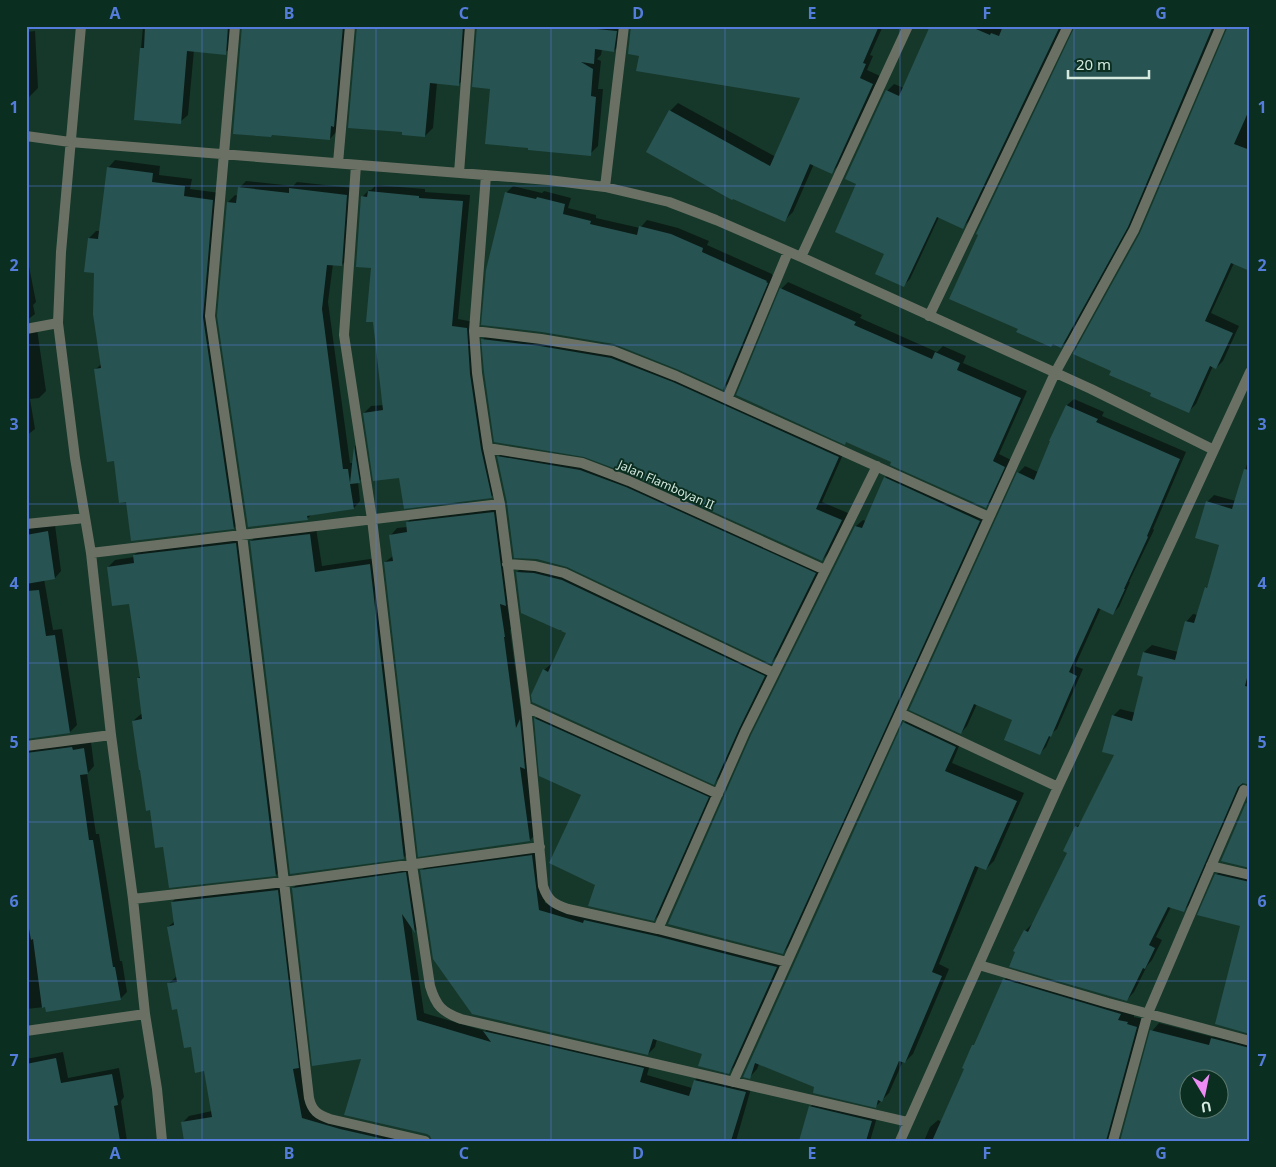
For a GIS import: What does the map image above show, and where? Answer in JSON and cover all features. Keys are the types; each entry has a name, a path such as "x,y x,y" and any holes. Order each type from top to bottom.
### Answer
{"street":[{"path":"81,26 61,252 58,323 75,458 91,553 111,735 133,899 145,1014 157,1089 162,1141"},
{"path":"235,26 210,316 242,534 311,1106 320,1116 425,1141"},
{"path":"338,163 350,26"},
{"path":"459,173 470,26"},
{"path":"605,187 624,26"},
{"path":"801,257 908,26"},
{"path":"930,316 1068,26"},
{"path":"733,1082 1055,373 1134,230 1221,26"},
{"path":"26,136 70,142 548,180 605,187 668,202 716,220 801,257 1055,373 1214,450"},
{"path":"356,165 344,335 372,519 412,865 430,986 440,1008 461,1019 908,1122"},
{"path":"486,175 474,331 477,373 488,448 500,504 526,707 543,886 546,895 557,906 568,910 658,929 787,962"},
{"path":"727,399 788,252"},
{"path":"26,329 58,323"},
{"path":"474,331 541,339 613,351 676,376 989,517"},
{"path":"900,1141 1058,787 1250,372"},
{"name":"Jalan Flamboyan II","path":"488,448 582,463 629,481 825,570"},
{"path":"658,929 744,732 877,466"},
{"path":"91,553 500,504"},
{"path":"26,524 85,518"},
{"path":"507,564 535,566 564,573 774,674"},
{"path":"526,707 718,794"},
{"path":"900,713 1058,787"},
{"path":"26,746 111,735"},
{"path":"1113,1141 1148,1013 1244,790"},
{"path":"133,899 284,882 540,847"},
{"path":"1211,866 1250,875"},
{"path":"979,965 1250,1041"},
{"path":"26,1032 145,1014"}],"building":[{"path":"145,26 228,26 226,55 187,51 181,124 134,120 140,48 144,48"},
{"path":"242,26 305,28 305,26 343,26 334,127 331,126 330,140 233,134"},
{"path":"357,26 463,26 459,86 430,83 425,137 402,135 402,132 348,128"},
{"path":"477,26 566,26 617,31 614,52 595,49 594,64 581,62 593,69 591,96 596,97 591,156 485,144 490,89 472,87"},
{"path":"631,26 879,26 863,63 866,64 860,78 873,84 832,174 810,164 785,222 732,200 646,152 669,110 770,166 800,98 636,71 639,56 628,54"},
{"path":"930,26 969,26 990,35 991,33 999,36 1003,26 1060,26 963,229 937,217 904,287 875,274 884,254 835,232 856,184 845,179 886,90 899,96"},
{"path":"1075,26 1213,26 1128,227 1061,348 1053,344 1051,347 1016,332 1018,329 949,299 978,235 976,234"},
{"path":"1228,26 1239,26 1250,31 1250,108 1234,144 1250,150 1250,271 1231,263 1205,321 1233,333 1216,369 1210,366 1189,413 1150,396 1151,393 1109,375 1111,371 1073,354 1140,233"},
{"path":"107,167 153,173 152,182 185,186 184,196 213,200 203,317 234,529 131,541 126,502 119,503 114,461 107,462 94,369 101,368 93,314 94,273 84,272 88,238 98,239"},
{"path":"238,187 289,193 289,188 347,195 342,266 327,265 322,309 343,469 348,469 350,483 354,446 360,483 350,484 354,509 307,516 308,520 248,527 217,316 227,202 236,203"},
{"path":"368,191 419,196 419,198 463,201 452,326 467,328 470,374 481,449 492,498 404,509 399,478 373,481 363,413 383,410 373,322 366,322 371,268 356,267 361,196 367,197"},
{"path":"505,192 565,204 563,214 591,221 590,224 637,235 639,226 671,234 703,248 702,252 767,281 768,283 723,390 614,344 542,332 481,325 486,270"},
{"path":"780,288 856,322 854,325 932,359 935,352 960,363 957,370 1021,398 993,461 1005,467 986,508 890,465 891,462 846,442 845,445 736,395"},
{"path":"481,339 540,346 611,358 673,382 839,457 816,509 842,520 822,561 632,475 584,457 494,442"},
{"path":"1066,405 1098,419 1096,422 1180,459 1113,615 1098,608 1069,672 1077,676 1051,737 1049,736 1040,755 1004,740 1012,720 974,704 961,734 909,710 1017,472 1034,480 1049,441"},
{"path":"497,456 580,470 626,487 816,573 771,664 567,567 537,559 514,558 507,503"},
{"path":"1244,469 1250,470 1250,666 1245,686 1250,687 1250,775 1247,784 1243,783 1238,787 1184,912 1168,907 1149,945 1155,948 1127,1001 1009,967 1015,952 1013,951 1024,930 1028,932 1067,853 1063,851 1075,826 1078,827 1114,755 1102,752 1112,715 1132,721 1143,677 1137,675 1143,652 1175,660 1185,621 1194,623 1205,587 1207,588 1219,545 1195,538 1206,501 1232,509"},
{"path":"884,477 980,521 783,954 668,924 751,735 855,526 862,528"},
{"path":"494,512 506,606 500,604 516,728 520,719 525,769 520,767 530,841 418,857 384,562 393,561 389,535 407,532 406,522"},
{"path":"48,531 55,579 26,584 26,535"},
{"path":"310,534 315,572 370,564 404,859 290,874 250,541"},
{"path":"236,543 276,876 169,888 163,847 155,848 150,810 146,811 132,721 142,719 137,678 140,678 129,604 112,606 107,567 134,563 133,555"},
{"path":"516,572 534,573 562,580 765,676 714,785 532,702 531,695 543,669 548,672 566,633 521,613"},
{"path":"39,590 46,636 55,635 70,733 26,739 26,591"},
{"path":"534,718 709,797 654,921 588,906 595,885 549,863 581,795 539,776"},
{"path":"903,722 956,747 945,771 1017,801 986,870 975,866 932,972 942,976 905,1063 899,1061 882,1102 878,1100 876,1108 813,1093 814,1087 755,1063 750,1079 743,1077"},
{"path":"72,747 73,750 84,748 88,774 80,775 89,840 93,840 113,967 115,967 121,1000 46,1012 45,1007 42,1008 33,939 31,940 26,912 26,753"},
{"path":"1246,803 1250,804 1250,868 1221,861"},
{"path":"532,855 539,910 583,923 584,920 656,936 777,967 729,1074 698,1066 702,1054 653,1039 648,1055 472,1014 433,959 420,870"},
{"path":"406,872 415,933 402,914 417,1020 491,1042 483,1031 644,1068 640,1082 689,1096 694,1080 746,1092 731,1141 432,1141 427,1134 344,1115 361,1059 312,1066 292,888"},
{"path":"1215,874 1250,882 1250,1034 1215,1024 1240,926 1197,915"},
{"path":"278,890 299,1068 293,1069 302,1118 393,1141 184,1141 181,1122 212,1117 204,1071 195,1073 191,1047 184,1048 177,1009 172,1010 167,983 177,982 167,927 174,925 171,902"},
{"path":"1003,979 1121,1014 1118,1020 1128,1022 1127,1024 1137,1027 1106,1141 932,1141 964,1069 962,1068 972,1045 974,1045"},
{"path":"1150,1030 1209,1045 1211,1038 1250,1048 1250,1141 1120,1141"},
{"path":"56,1058 61,1083 112,1074 118,1105 114,1106 120,1141 26,1141 26,1064"},
{"path":"809,1106 872,1121 866,1141 799,1141"}]}
